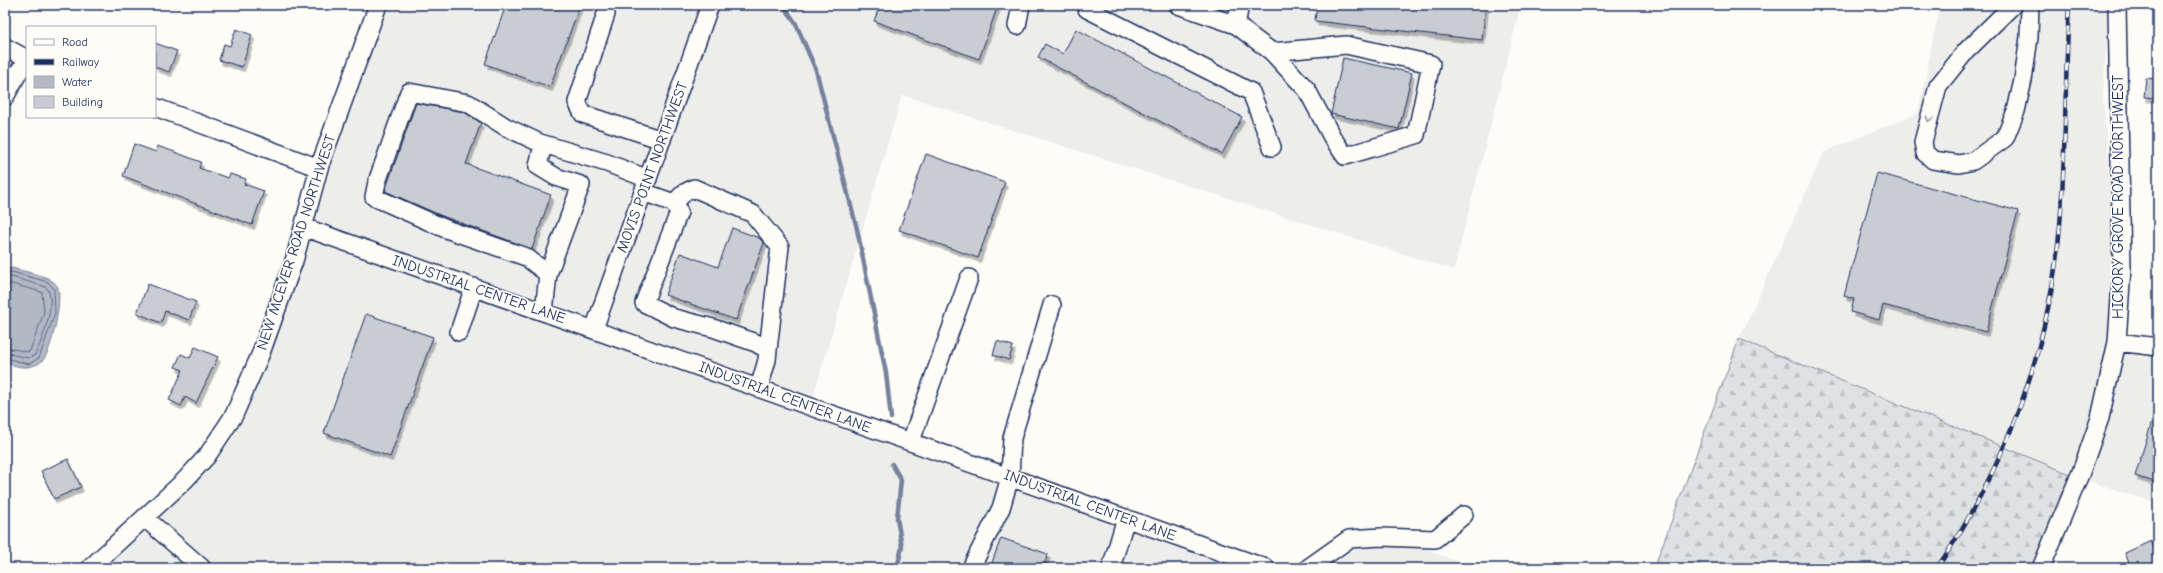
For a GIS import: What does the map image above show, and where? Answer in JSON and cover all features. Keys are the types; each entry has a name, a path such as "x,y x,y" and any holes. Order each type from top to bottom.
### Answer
{"street":[{"name":"NEW MCEVER ROAD NORTHWEST","path":"90,568 185,480 207,456 234,415 263,346 294,261 319,168 378,5"},
{"name":"MOVIS POINT NORTHWEST","path":"594,329 710,5"},
{"path":"1016,26 1021,5"},
{"path":"1088,5 1087,9 1251,92 1272,147"},
{"path":"1178,5 1236,25 1272,52 1307,90 1332,137 1345,156 1416,135 1431,64 1346,45 1272,52"},
{"path":"1236,25 1240,5"},
{"path":"2013,5 1966,51 1938,86 1923,142 1925,153 1933,160 1959,164 1973,161 2005,138 2016,111 2023,80 2029,37 2030,5"},
{"name":"HICKORY GROVE ROAD NORTHWEST","path":"2041,568 2081,472 2100,418 2117,342 2122,268 2117,5"},
{"path":"606,14 578,102 583,114 662,140"},
{"path":"5,47 26,59 5,97"},
{"path":"548,274 526,257 446,229 374,197 379,174 409,92 468,103 506,127 543,144 607,164 674,203 679,212 644,303 674,318 713,328 756,343 768,350"},
{"path":"156,107 319,168"},
{"path":"543,144 538,166 556,177 581,185 548,274 544,312"},
{"path":"674,203 684,193 694,188 752,214 780,247 767,360 759,388"},
{"name":"INDUSTRIAL CENTER LANE","path":"303,227 1266,568"},
{"path":"911,442 969,278"},
{"path":"459,332 474,287"},
{"path":"971,568 1001,508 1010,477 1012,438 1052,305"},
{"path":"2117,342 2158,347"},
{"path":"1308,568 1349,539 1381,537 1435,539 1464,515"},
{"path":"145,518 202,568"},
{"path":"1111,568 1126,518"}],"shaded area":[{"path":"387,5 1521,5 1454,270 902,95 813,398 1247,568 95,568 210,446 254,376"},
{"path":"1940,5 2109,5 2103,96 2119,290 2108,327 2158,343 2158,504 2075,476 1739,339 1824,152 1918,113"},
{"path":"1384,531 1472,568 1324,568"}],"green space":[{"path":"1739,339 2075,476 2035,568 1654,568"}],"water":[{"path":"12,268 49,279 54,282 58,288 59,304 53,337 49,348 42,361 29,367 14,365 5,361 5,270"}],"building":[{"path":"506,5 580,5 550,87 485,64"},
{"path":"880,5 998,5 979,59 874,21"},
{"path":"1317,5 1486,5 1482,40 1315,21"},
{"path":"236,29 252,35 242,67 219,60 224,44 230,46"},
{"path":"1076,29 1242,117 1222,154 1038,57 1045,44 1063,54"},
{"path":"156,43 177,51 169,72 156,67"},
{"path":"1343,58 1412,73 1399,129 1331,114"},
{"path":"2146,78 2158,79 2157,98 2144,97"},
{"path":"416,103 464,112 481,123 466,164 551,195 532,249 442,216 385,191"},
{"path":"134,144 156,152 157,146 172,151 201,162 199,168 228,178 230,174 246,179 244,184 264,191 252,225 123,176"},
{"path":"926,154 1005,182 978,258 899,230"},
{"path":"1877,173 2018,211 1986,332 1883,305 1879,320 1851,312 1854,299 1844,296"},
{"path":"732,228 759,238 764,243 736,320 665,295 680,253 718,267"},
{"path":"148,284 196,302 189,320 165,311 161,323 137,313"},
{"path":"366,314 433,337 390,457 324,433"},
{"path":"997,341 1013,346 1009,360 993,355"},
{"path":"195,347 218,357 196,403 185,397 181,406 169,400 183,370 175,367 181,354 190,358"},
{"path":"2155,412 2158,412 2158,483 2135,476"},
{"path":"68,459 81,487 54,499 41,471"},
{"path":"1001,538 1048,554 1043,568 990,568"},
{"path":"2151,541 2158,557 2158,565 2152,568 2131,568 2125,553"}],"waterway":[{"path":"783,5 795,22 816,70 857,229 886,373 891,418"},
{"path":"892,464 901,480 897,518 902,547 897,568"}],"railway":[{"path":"1937,568 1962,529 2004,448 2021,405 2035,361 2046,316 2055,271 2060,225 2069,5"}]}
